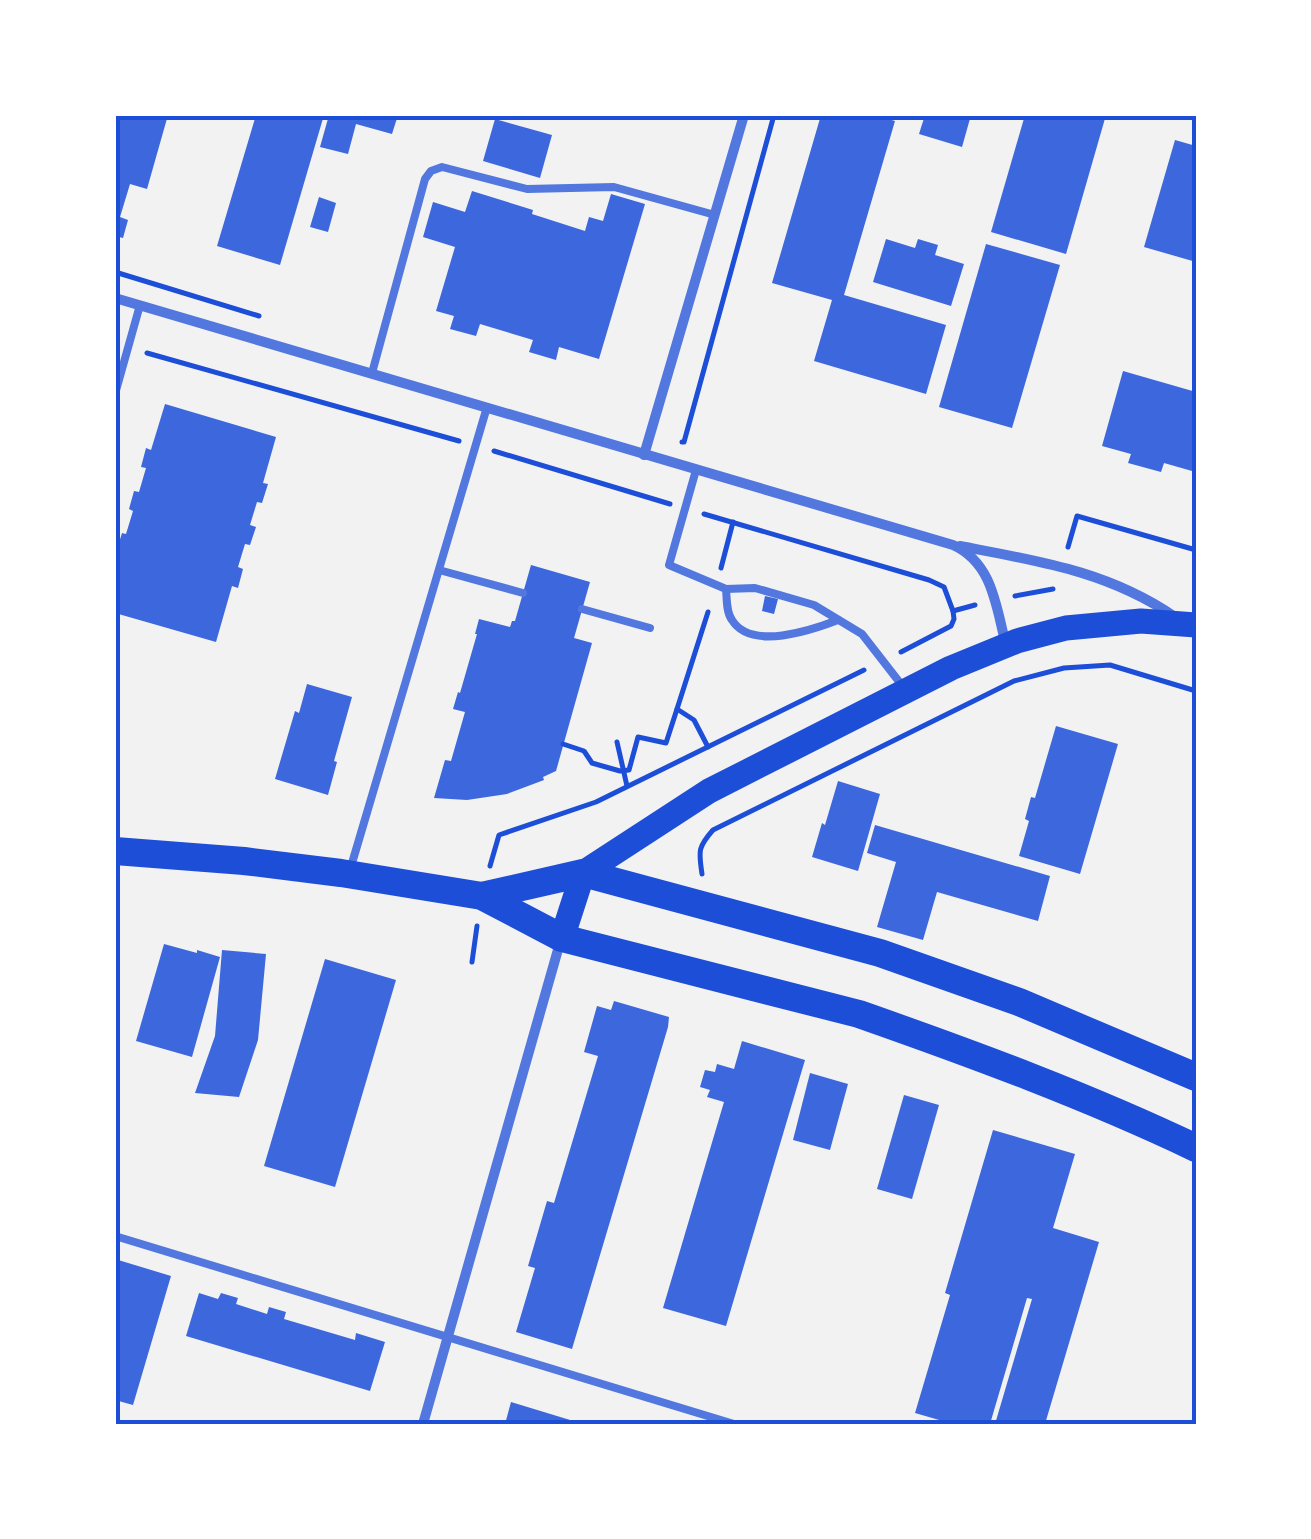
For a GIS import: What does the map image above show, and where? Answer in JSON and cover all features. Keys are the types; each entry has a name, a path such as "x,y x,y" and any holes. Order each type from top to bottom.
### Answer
{"highway":[{"path":"115,851 244,861 482,896 562,938 859,1014 993,1062 1196,1148"},
{"path":"482,896 584,874 880,953 1019,1002 1196,1077"}],"main road":[{"path":"562,938 584,874 709,791 906,690 1006,645 1066,628 1141,622 1190,624"}],"street":[{"path":"644,454 744,115"},
{"path":"115,298 952,545 1062,566 1145,596 1190,624"},
{"path":"952,545 983,568 992,586 1006,645"},
{"path":"423,1424 562,938"}],"lane":[{"path":"372,373 424,179 430,170 442,167 527,190 614,186 715,214"},
{"path":"115,394 140,305"},
{"path":"349,874 487,408"},
{"path":"696,470 669,565 721,587 754,588 814,606 862,634 906,690"},
{"path":"439,570 523,593"},
{"path":"721,587 732,621 745,632 758,636 814,630 838,620"},
{"path":"582,609 650,628"},
{"path":"115,1236 734,1424"}],"path":[{"path":"650,431 684,442 774,115"},
{"path":"115,272 271,320"},
{"path":"564,744 584,751 592,762 624,772 629,770 638,737 666,743 721,587 734,522"},
{"path":"482,896 499,835 596,802 942,632 951,626 953,611"},
{"path":"685,901 702,873 698,856 701,844 713,830 1014,681 1064,668 1110,665 1196,691"},
{"path":"678,709 694,720 708,747"},
{"path":"616,742 627,786"}],"building":[{"path":"115,115 168,115 147,189 130,184 120,217 128,220 123,238 115,236"},
{"path":"256,115 324,115 280,265 217,246"},
{"path":"329,115 398,115 392,134 356,124 348,154 320,147"},
{"path":"821,115 875,115 895,121 844,295 946,325 926,394 814,361 832,300 772,283"},
{"path":"925,115 971,115 962,147 919,134"},
{"path":"1025,115 1106,115 1066,254 991,232"},
{"path":"495,119 552,135 540,178 483,161"},
{"path":"1175,140 1196,146 1196,262 1144,247"},
{"path":"472,191 585,231 589,217 603,221 611,194 645,204 599,359 559,347 556,360 529,352 533,340 480,324 476,336 450,329 454,316 436,311 455,247 423,237 433,202 465,212"},
{"path":"319,197 336,203 328,232 310,227"},
{"path":"886,239 915,248 918,239 938,245 935,255 964,264 951,306 873,282"},
{"path":"986,244 1060,265 1012,428 939,407"},
{"path":"1123,371 1196,392 1196,458 1192,471 1164,463 1161,472 1128,463 1131,454 1102,446"},
{"path":"165,404 276,437 263,483 268,484 250,525 256,527 250,545 245,544 238,567 243,569 238,588 232,586 216,642 115,613 115,572 120,553 116,552 133,511 129,509 134,491 139,492 146,468 141,467 146,448 151,450"},
{"path":"531,565 590,582 574,638 592,643 556,771 544,780 507,794 467,800 434,798 445,760 451,761 465,712 453,709 479,619 510,627"},
{"path":"765,596 778,599 774,614 762,611"},
{"path":"307,684 352,697 328,795 275,779"},
{"path":"1056,726 1118,744 1080,874 1019,856 1031,797 1035,798"},
{"path":"838,781 880,794 858,871 812,857"},
{"path":"875,825 1050,876 1038,921 937,892 923,940 877,927 896,862 867,853"},
{"path":"164,944 220,957 192,1057 136,1041"},
{"path":"222,950 266,954 258,1040 239,1097 195,1093 215,1036"},
{"path":"325,959 396,980 335,1187 264,1166"},
{"path":"614,1001 669,1017 668,1027 572,1349 516,1332 535,1268 528,1266 547,1201 554,1203 598,1056 584,1052 597,1006 611,1010"},
{"path":"742,1041 805,1060 726,1326 663,1308 724,1102 707,1097 710,1090 700,1087 705,1070 715,1072 717,1064 734,1069"},
{"path":"810,1073 848,1084 830,1150 793,1140"},
{"path":"904,1095 939,1105 912,1199 877,1189"},
{"path":"993,1130 1075,1154 1053,1228 1099,1242 1045,1424 995,1424 1032,1299 1027,1298 990,1424 953,1424 915,1413"},
{"path":"115,1259 171,1276 133,1405 115,1400"},
{"path":"199,1293 218,1299 221,1293 238,1298 236,1304 267,1314 269,1307 286,1312 284,1319 355,1340 356,1333 385,1342 370,1391 186,1336"},
{"path":"511,1402 580,1423 580,1424 505,1424"}]}
